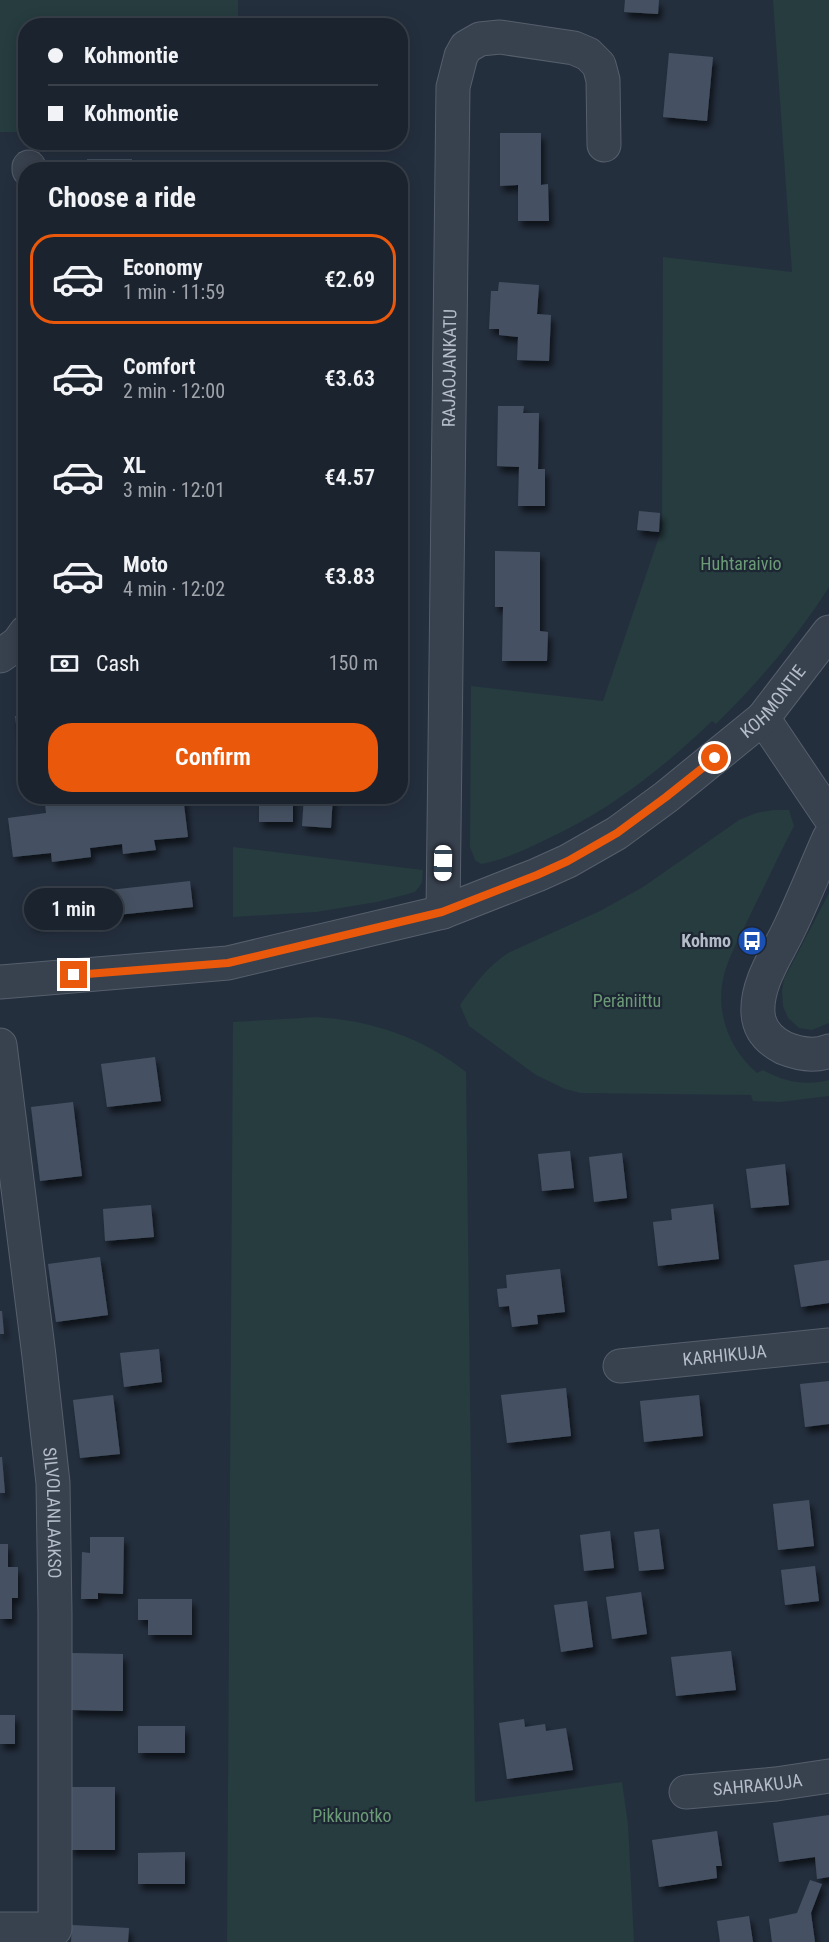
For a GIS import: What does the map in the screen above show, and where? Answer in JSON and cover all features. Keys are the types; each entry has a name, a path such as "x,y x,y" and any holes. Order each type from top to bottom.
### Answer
{"street":[{"name":"RAJAOJANKATU","path":"442,912 453,87 456,68 466,47 480,39 500,38 574,48 588,54 599,65 603,80 604,145"},
{"name":"KOHMONTIE","path":"0,982 228,963 442,912 537,875 568,861 617,833 671,794 763,718 829,632"},
{"path":"0,656 18,643"},
{"path":"763,718 829,816"},
{"path":"829,838 763,983 758,1008 763,1030 778,1044 796,1053 808,1055 829,1051"},
{"name":"SILVOLANLAAKSO","path":"0,1046 53,1483 56,1929 0,1929"},
{"name":"KARHIKUJA","path":"620,1366 829,1345"},
{"name":"SAHRAKUJA","path":"686,1792 776,1784 829,1776"}],"green space":[{"path":"0,0 238,0 238,18 18,18 18,132 0,132"},
{"name":"Huhtaraivio","path":"773,0 829,0 829,587 777,658 716,724 712,721 634,788 591,816 522,851 481,864 475,860 470,847 471,686 603,701 662,528 663,257 792,272"},
{"name":"Peräniittu","path":"789,810 794,826 726,968 722,983 722,1012 731,1039 747,1063 757,1073 763,1070 787,1080 803,1083 829,1080 829,1096 780,1102 753,1101 751,1095 581,1093 565,1089 536,1075 469,1026 460,1005 487,970 500,958 600,911 643,887 739,820 756,813"},
{"path":"233,847 423,870 422,882 415,892 377,902 316,912 233,917"},
{"path":"829,893 829,1023 812,1030 799,1028 788,1018 783,1006 784,979"},
{"name":"Pikkunotko","path":"317,1017 358,1022 396,1033 432,1049 466,1072 475,1802 622,1782 628,1824 634,1942 227,1942 233,1022"}],"building":[{"path":"625,0 659,0 658,14 624,12"},
{"path":"669,53 713,57 707,121 663,117"},
{"path":"500,133 541,133 541,185 548,184 549,221 518,221 518,185 500,186"},
{"path":"87,159 132,159 132,162 87,162"},
{"path":"499,282 539,285 537,314 551,315 549,361 517,360 518,337 499,335 499,329 489,329 491,291 498,291"},
{"path":"498,406 524,406 523,413 539,413 538,469 545,469 545,506 518,506 519,467 497,466"},
{"path":"639,511 660,513 659,532 637,530"},
{"path":"495,551 540,552 540,631 548,632 547,661 502,661 503,607 495,607"},
{"path":"15,716 18,716 18,740"},
{"path":"45,804 184,804 188,837 154,840 156,850 123,854 122,844 90,848 91,857 52,862 51,853 13,857 8,818 46,813"},
{"path":"259,804 293,804 293,822 259,822"},
{"path":"303,804 332,804 331,828 302,826"},
{"path":"190,881 193,907 32,924 29,899"},
{"path":"155,1057 161,1101 107,1107 101,1064"},
{"path":"73,1102 82,1176 40,1181 31,1107"},
{"path":"570,1151 574,1188 542,1191 538,1154"},
{"path":"622,1153 627,1198 594,1202 589,1157"},
{"path":"785,1164 789,1205 751,1208 746,1169"},
{"path":"713,1204 719,1259 658,1266 653,1222 672,1220 671,1209"},
{"path":"151,1205 154,1237 105,1241 103,1209"},
{"path":"100,1257 108,1315 56,1322 48,1264"},
{"path":"829,1260 829,1303 801,1307 794,1265"},
{"path":"560,1269 565,1312 537,1315 538,1324 512,1327 509,1306 499,1307 497,1289 507,1288 506,1275"},
{"path":"0,1311 2,1311 4,1334 0,1334"},
{"path":"159,1349 162,1382 124,1387 120,1353"},
{"path":"829,1381 829,1424 805,1427 800,1384"},
{"path":"566,1388 571,1436 507,1443 501,1395"},
{"path":"113,1395 120,1454 80,1458 73,1400"},
{"path":"699,1395 703,1436 644,1442 640,1401"},
{"path":"0,1457 2,1457 5,1493 0,1493"},
{"path":"809,1500 814,1546 778,1550 773,1504"},
{"path":"659,1529 664,1569 639,1571 634,1532"},
{"path":"610,1531 614,1568 584,1571 580,1535"},
{"path":"90,1537 124,1537 123,1594 98,1593 98,1599 81,1599 82,1552 90,1553"},
{"path":"0,1544 8,1544 8,1567 18,1567 18,1598 12,1598 12,1619 0,1619"},
{"path":"815,1566 819,1601 785,1605 781,1570"},
{"path":"641,1592 647,1634 612,1639 606,1597"},
{"path":"138,1599 192,1599 192,1635 148,1635 148,1620 138,1620"},
{"path":"587,1601 593,1647 561,1652 554,1605"},
{"path":"731,1651 736,1690 676,1696 671,1657"},
{"path":"72,1653 123,1654 123,1711 72,1710"},
{"path":"0,1715 15,1715 15,1744 0,1744"},
{"path":"524,1719 525,1727 545,1724 546,1731 566,1728 573,1770 507,1779 499,1723"},
{"path":"138,1726 185,1726 185,1753 138,1753"},
{"path":"70,1787 115,1787 115,1850 70,1850"},
{"path":"829,1815 829,1877 817,1879 815,1857 779,1862 773,1823"},
{"path":"717,1831 722,1866 716,1866 717,1878 659,1887 652,1840"},
{"path":"185,1852 185,1884 138,1884 138,1853"},
{"path":"810,1880 822,1884 811,1913 815,1942 772,1942 769,1919 797,1913"},
{"path":"749,1916 753,1942 720,1942 717,1921"},
{"path":"72,1925 129,1928 128,1942 71,1942"}],"place":[{"name":"Kohmo","path":"752,941"}],"route":[{"path":"74,975 228,963 442,912 568,861 617,833 715,758"}]}
